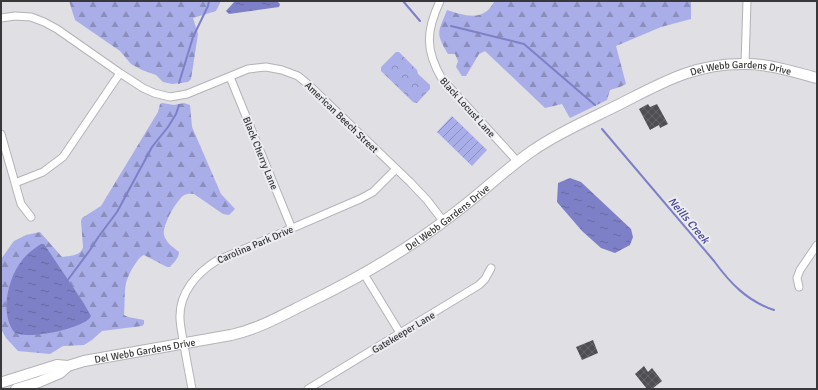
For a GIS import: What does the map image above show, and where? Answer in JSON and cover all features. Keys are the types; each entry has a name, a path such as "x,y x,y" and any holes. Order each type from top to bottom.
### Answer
{"street":[{"name":"Black Locust Lane","path":"440,1 432,19 429,35 431,58 435,68 442,79 518,162"},
{"path":"745,64 747,1"},
{"name":"American Beech Street","path":"1,18 15,16 31,17 44,22 57,29 143,88 154,93 170,96 187,94 248,69 266,67 282,70 298,76 396,169 427,200 444,222"},
{"name":"Del Webb Gardens Drive","path":"2,383 57,366 68,366 91,360 184,344 231,335 257,328 364,274 399,253 444,222 518,162 549,141 666,81 692,71 716,66 745,64 787,70 817,78"},
{"path":"15,183 42,172 63,157 120,73"},
{"name":"Black Cherry Lane","path":"230,77 292,229"},
{"path":"1,134 21,204 31,217"},
{"name":"Carolina Park Drive","path":"192,389 180,318 183,301 189,286 196,276 216,260 360,200 373,192 396,169"},
{"path":"799,287 797,278 800,270 817,245"},
{"name":"Gatekeeper Lane","path":"308,389 479,285 485,279 491,268"},
{"path":"364,274 400,333"},
{"name":"Del Webb Gardens Drive","path":"16,389 39,382 60,373 68,366"}],"green space":[{"path":"69,1 221,1 216,11 193,18 198,34 191,79 188,82 172,84 163,82 156,75 131,64 120,51 75,20"},
{"path":"495,1 691,1 691,19 661,27 616,46 626,84 610,90 607,100 570,118 562,104 545,108 485,51 479,54 466,76 462,76 456,67 458,61 455,54 448,54 441,41 439,32 447,10 472,16 478,15 490,9"},
{"path":"396,52 399,52 417,70 418,74 430,85 430,89 417,103 413,102 381,71 381,67"},
{"path":"184,103 190,105 192,127 221,194 235,209 229,215 223,214 194,194 188,194 181,197 169,216 164,231 166,240 179,252 177,258 170,267 167,267 144,255 141,256 126,283 124,315 144,320 144,324 142,326 102,331 84,345 63,346 50,354 18,351 6,338 1,329 1,259 14,241 26,235 40,232 62,257 78,254 83,247 82,218 101,206 158,112 160,104 174,105"},
{"path":"452,116 487,150 472,166 437,132"}],"water":[{"path":"235,1 277,1 280,4 279,7 229,14 226,11"},
{"path":"570,178 581,182 631,229 633,237 630,245 615,253 601,248 582,231 557,202 558,183"},
{"path":"41,244 44,244 91,316 87,321 68,329 42,334 20,334 14,332 7,315 6,306 9,286 17,267 23,259"}],"building":[{"path":"648,104 650,107 657,104 668,124 660,128 659,125 650,130 639,109"},
{"path":"593,340 598,353 582,360 576,347"},
{"path":"644,366 648,372 652,368 662,381 652,389 647,389 635,374"}],"waterway":[{"path":"179,83 193,37 209,1"},
{"name":"Neills Creek","path":"403,1 420,21"},
{"name":"Neills Creek","path":"451,26 524,44 595,105"},
{"path":"67,281 117,212 152,147 168,127 176,114 179,105"},
{"name":"Neills Creek","path":"602,129 726,277 755,302 774,310"}]}
